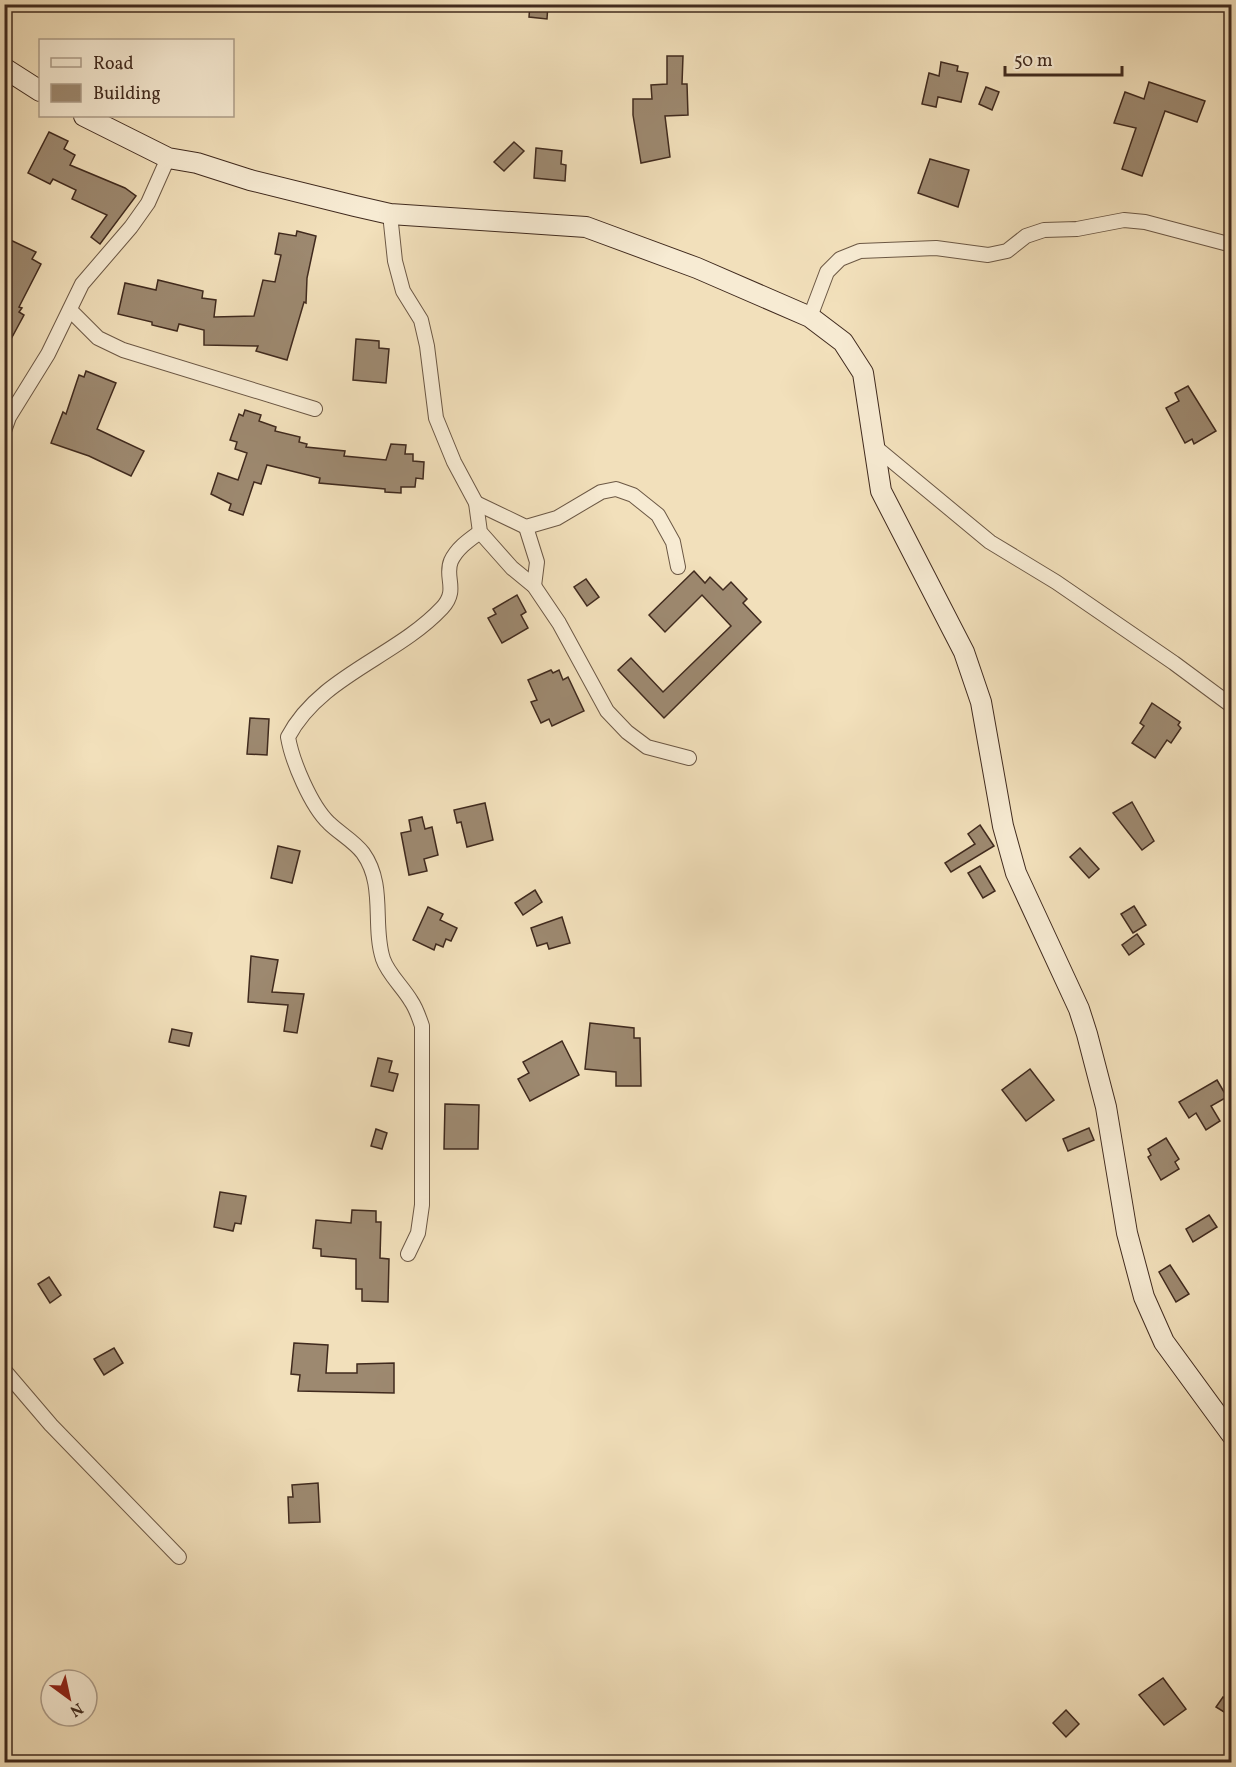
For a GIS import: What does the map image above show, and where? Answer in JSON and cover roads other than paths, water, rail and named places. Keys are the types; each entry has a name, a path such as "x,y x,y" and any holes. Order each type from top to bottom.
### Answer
{"street":[{"path":"4,68 39,90"},
{"path":"86,117 168,158 197,163 250,180 390,214 586,227 697,268 810,317 843,342 863,373 881,492 963,652 981,702 1003,826 1016,873 1061,968 1087,1034 1106,1107 1127,1233 1144,1298 1164,1342 1232,1435"},
{"path":"4,431 7,415 48,354 82,284 131,227 148,203 168,158"},
{"path":"390,214 398,271 404,291 421,320 427,346 436,418 454,462 476,503 480,532 507,562 534,586 559,623 607,711 627,732 647,747 689,758"},
{"path":"810,317 827,272 849,254 860,251 936,248 988,255 1007,251 1026,236 1044,230 1077,229 1124,220 1153,224 1232,245"},
{"path":"70,310 98,338 123,350 315,409"},
{"path":"874,446 990,542 1056,582 1232,706"},
{"path":"476,503 526,527 557,518 601,492 616,489 633,495 658,515 673,542 678,567"},
{"path":"526,527 537,562 534,586"},
{"path":"408,1254 418,1233 422,1205 422,1026 412,1003 384,963 379,945 380,901 370,867 363,853 326,821 291,756 288,737 306,711 332,688 427,624 445,606 451,596 450,563 462,545 480,532"},
{"path":"4,1370 51,1425 179,1557"}]}
